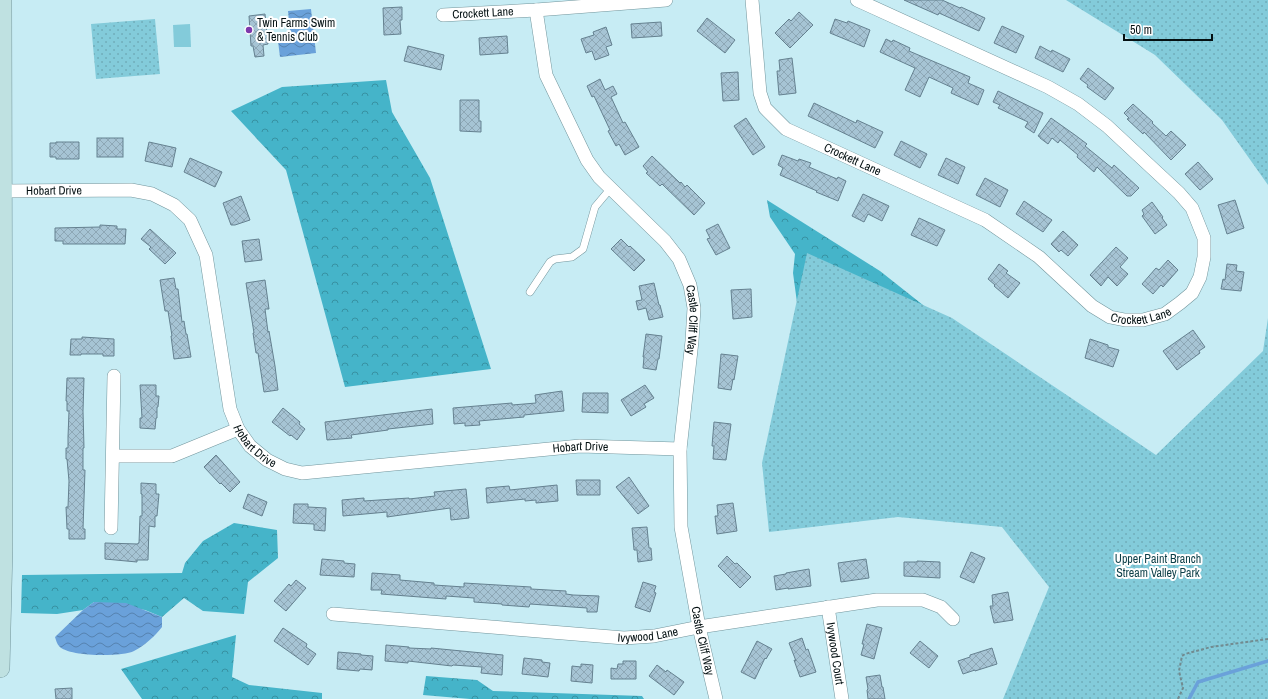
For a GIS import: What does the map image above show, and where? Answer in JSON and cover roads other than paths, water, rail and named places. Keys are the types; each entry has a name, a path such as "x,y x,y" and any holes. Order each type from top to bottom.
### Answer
{"main road":[{"path":"0,668 3,548 2,0"}],"street":[{"name":"Crockett Lane","path":"443,15 536,10 666,0"},
{"name":"Crockett Lane","path":"752,0 760,93 765,108 786,129 985,220 1039,258 1092,306 1110,317 1125,320 1143,320 1165,314 1192,292 1202,270 1204,238 1192,208 1179,193 1107,126 1078,104 1048,87 857,0"},
{"name":"Castle Cliff Way","path":"536,10 546,76 587,160 599,177 665,241 679,259 690,285 694,308 692,341 680,449 680,527 699,627 716,699"},
{"name":"Hobart Drive","path":"2,191 131,190 152,194 174,205 190,220 206,255 230,409 238,429 250,446 267,460 285,469 302,473 580,446 680,449"},
{"path":"111,528 114,376"},
{"path":"113,456 172,456 238,429"},
{"name":"Ivywood Lane","path":"333,614 624,638 654,636 699,627 876,600 923,600 941,607 954,619"},
{"name":"Ivywood Court","path":"828,607 842,699"}],"lane":[{"path":"530,292 550,262 555,259 572,257 583,249 595,207 611,188"}],"water":[{"path":"311,9 316,53 280,57 278,41 291,39 288,11"},
{"path":"94,602 126,603 162,617 162,627 146,643 128,653 95,655 64,650 59,646 55,637 83,610"}],"waterway":[{"path":"1189,699 1198,682 1268,661"}],"place":[{"name":"Twin Farms Swim & Tennis Club","path":"249,30"}],"park label":[{"name":"Upper Paint Branch Stream Valley Park","path":"1158,566"}]}
